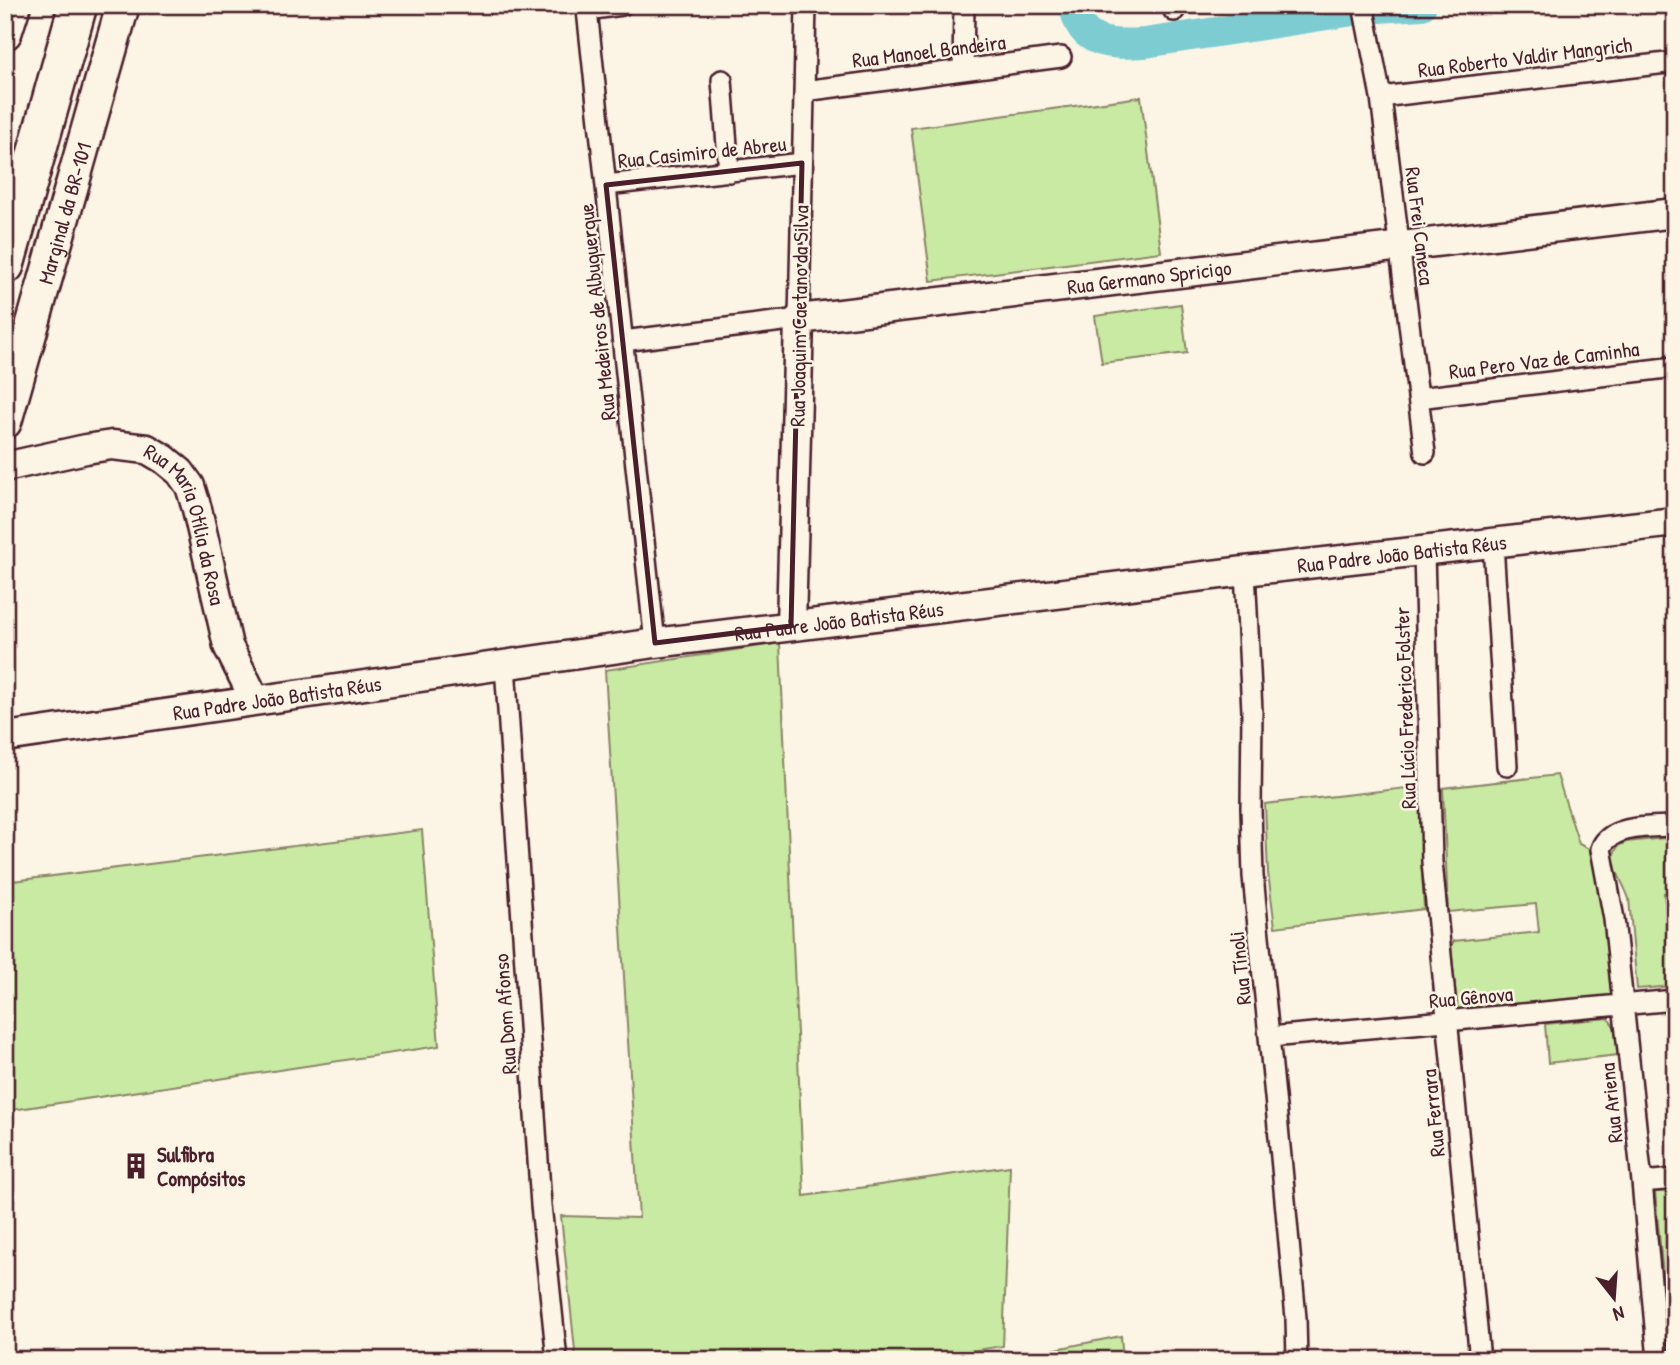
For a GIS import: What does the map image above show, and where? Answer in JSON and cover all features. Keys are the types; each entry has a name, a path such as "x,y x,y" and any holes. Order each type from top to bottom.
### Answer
{"highway":[{"path":"5,170 52,5"},
{"path":"5,265 78,5"}],"main road":[{"path":"5,33 14,5"},
{"name":"Marginal da BR-101","path":"5,422 123,5"},
{"name":"Rua Germano Spricigo","path":"799,320 1675,213"},
{"name":"Rua Joaquim Caetano da Silva","path":"791,626 799,320"},
{"name":"Rua Maria Otília da Rosa","path":"5,467 112,445 147,449 180,472 190,486 197,509 228,646 255,700"},
{"name":"Rua Padre João Batista Réus","path":"5,737 656,643 1675,522"}],"street":[{"name":"Rua Medeiros de Albuquerque","path":"622,5 587,8 656,643"},
{"name":"Rua Joaquim Caetano da Silva","path":"799,320 806,5"},
{"path":"962,70 964,5"},
{"name":"Rua Frei Caneca","path":"1363,5 1381,97 1425,453"},
{"name":"Rua Manoel Bandeira","path":"804,91 1061,57"},
{"name":"Rua Roberto Valdir Mangrich","path":"1381,97 1675,62"},
{"path":"722,79 729,172"},
{"name":"Rua Casimiro de Abreu","path":"606,185 802,163"},
{"name":"Rua Germano Spricigo","path":"623,341 799,320"},
{"name":"Rua Pero Vaz de Caminha","path":"1418,398 1675,367"},
{"path":"1493,544 1507,766"},
{"name":"Rua Lúcio Frederico Folster","path":"1424,552 1432,862"},
{"name":"Rua Tínoli","path":"1245,571 1252,711 1253,876 1296,1318 1297,1360"},
{"name":"Rua Dom Afonso","path":"505,665 541,1205 557,1360"},
{"name":"Rua Ariena","path":"1658,1360 1624,1005 1612,906 1601,856 1603,843 1616,833 1675,826"},
{"name":"Rua Ferrara","path":"1432,862 1480,1360"},
{"name":"Rua Gênova","path":"1270,1037 1675,1000"},
{"path":"1643,1182 1675,1179"}],"highlighted area":[{"path":"802,163 791,626 655,643 606,185"}],"green space":[{"path":"1141,97 1161,252 931,281 911,128"},
{"path":"1181,304 1187,353 1102,363 1095,316"},
{"path":"780,643 804,1196 1010,1166 1003,1346 913,1360 576,1360 561,1216 639,1218 605,670"},
{"path":"1557,775 1579,844 1589,849 1604,898 1611,996 1457,1009 1451,946 1454,941 1539,932 1536,904 1448,912 1443,788"},
{"path":"1424,786 1425,816 1421,853 1424,909 1275,927 1268,873 1265,804"},
{"path":"422,830 439,1046 5,1111 5,882"},
{"path":"1675,837 1675,892 1664,893 1674,986 1637,989 1629,899 1612,857 1618,846 1626,842"},
{"path":"1608,1018 1615,1028 1618,1055 1548,1063 1545,1024"},
{"path":"1675,1191 1675,1219 1669,1228 1667,1246 1675,1305 1675,1360 1671,1360 1655,1192"},
{"path":"1121,1336 1123,1360 1037,1360 1036,1353"}],"waterway":[{"path":"1074,5 1077,18 1090,36 1120,44 1145,43 1353,11"},
{"path":"1378,8 1422,5"}],"place":[{"name":"Sulfibra Compósitos","path":"136,1166"}]}
